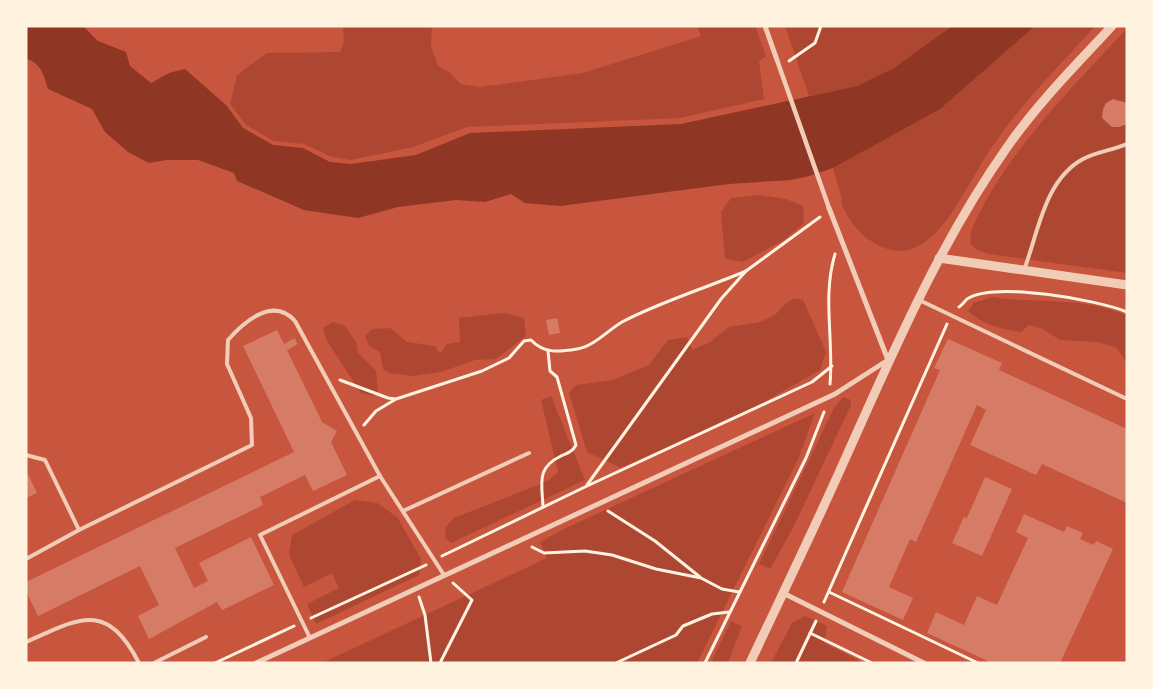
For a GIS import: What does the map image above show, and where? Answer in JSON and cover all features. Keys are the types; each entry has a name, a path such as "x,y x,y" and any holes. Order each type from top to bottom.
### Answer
{"street":[{"path":"765,26 829,208 888,360"},
{"path":"750,663 888,360 939,258 993,168 1018,132 1112,26"},
{"path":"939,258 1127,285"},
{"path":"256,663 829,396 888,360"},
{"path":"783,593 924,663"}],"lane":[{"path":"1024,271 1044,210 1060,180 1076,163 1085,158 1127,144"},
{"path":"917,299 1127,399"},
{"path":"26,559 79,530 252,445 251,418 227,364 228,340 245,322 270,311 280,310 289,314 380,476 444,575"},
{"path":"403,511 529,453"},
{"path":"26,456 44,460 79,530"},
{"path":"310,638 260,534 380,476"},
{"path":"26,642 73,622 90,619 100,620 116,628 124,636 140,663"},
{"path":"154,663 206,637"}],"path":[{"path":"780,68 815,43 821,26"},
{"path":"357,434 376,411 396,399 482,371 510,358 524,341 531,340 538,348 548,352 578,349 594,342 622,323 746,271 818,220 829,208"},
{"path":"705,663 806,458 829,396 832,366 827,309 828,286 834,256 841,237"},
{"path":"587,486 721,299 746,271"},
{"path":"796,663 950,316 968,299 980,294 1009,292 1090,301 1127,312"},
{"path":"543,507 542,483 544,467 551,461 574,450 576,445 557,377 550,371 548,352"},
{"path":"215,663 407,574 587,486 812,382 832,366"},
{"path":"325,376 388,398 396,399"},
{"path":"596,505 622,518 655,541 701,578 722,589 739,592"},
{"path":"518,541 544,553 585,551 612,555 656,569 701,578"},
{"path":"407,574 425,615 430,663"},
{"path":"440,663 472,600 444,575"},
{"path":"829,592 978,663"},
{"path":"616,663 676,635 683,626 712,614 729,612"},
{"path":"810,633 872,663"}],"shaded area":[{"path":"26,26 83,26 98,41 126,52 130,66 151,83 169,73 185,69 227,106 243,128 273,145 303,148 330,162 351,164 416,155 470,133 681,124 857,86 894,68 952,26 1035,26 940,109 833,168 809,176 791,180 729,184 560,206 525,203 511,194 485,202 456,200 398,207 358,218 304,210 237,181 234,173 198,160 166,160 149,163 128,152 105,132 92,109 48,89 38,66 26,59"},
{"path":"343,26 432,26 431,46 438,66 450,73 461,84 480,87 583,73 701,36 697,26 755,26 766,56 759,61 764,99 680,118 467,127 413,147 351,160 332,157 304,144 274,141 246,125 230,104 237,75 267,53 340,52 344,41"},
{"path":"785,26 952,26 894,68 857,86 809,96"},
{"path":"1035,26 1095,26 1017,113 987,155 949,217 925,242 911,249 895,251 878,245 860,233 851,222 841,203 842,199 833,168 864,151"},
{"path":"1127,28 1127,273 989,254 977,250 970,243 971,231 985,202 1002,175 1040,123"},
{"path":"759,195 786,199 803,206 804,223 784,240 743,262 725,259 721,212 731,198"},
{"path":"992,297 1077,303 1111,310 1127,316 1127,363 1117,348 1098,342 1060,340 1043,329 1029,325 1021,332 1000,328 980,320 968,311 974,303"},
{"path":"794,298 803,300 826,352 820,370 757,406 621,468 587,452 569,393 576,385 613,380 649,365 668,340 687,337 692,350 710,342 729,327 760,322 775,315 785,304"},
{"path":"505,313 524,318 526,336 496,359 475,360 441,372 412,376 389,373 383,369 380,352 369,346 365,336 372,329 390,328 407,342 435,346 440,354 447,344 460,342 459,318"},
{"path":"333,322 345,326 356,342 358,353 376,371 378,393 373,396 361,393 327,341 323,328"},
{"path":"551,396 585,480 451,543 445,538 446,527 454,518 538,485 549,480 558,472 541,400"},
{"path":"843,397 851,400 851,405 793,528 770,569 759,564 834,408"},
{"path":"815,413 799,457 697,663 322,663 547,558 540,542 562,530"},
{"path":"355,500 377,503 397,517 421,559 419,575 316,624 307,604 339,588 332,573 304,587 289,555 292,535"},
{"path":"805,616 827,626 824,643 864,663 771,663 792,623"},
{"path":"731,621 742,626 728,663 711,663"}],"building":[{"path":"1113,99 1127,103 1127,124 1112,127 1102,118 1106,103"},
{"path":"557,318 560,333 549,335 546,320"},
{"path":"277,330 284,344 295,338 298,344 287,350 322,422 337,431 331,442 347,475 313,491 305,475 260,497 263,505 175,548 194,588 208,581 199,563 251,537 274,585 222,610 217,602 149,639 138,616 159,605 140,566 38,616 26,591 26,582 294,452 243,346"},
{"path":"948,339 1002,363 999,370 1127,429 1127,503 1042,464 1036,475 970,445 986,410 977,405 916,542 910,539 889,587 913,598 903,620 842,592 940,370 934,368"},
{"path":"26,470 37,493 26,498"},
{"path":"985,477 1012,489 982,556 952,543 964,517 967,518"},
{"path":"1024,514 1064,532 1067,526 1083,533 1080,539 1094,545 1096,541 1113,549 1060,663 992,663 927,633 936,612 964,625 977,596 997,605 1028,538 1016,532"}]}
